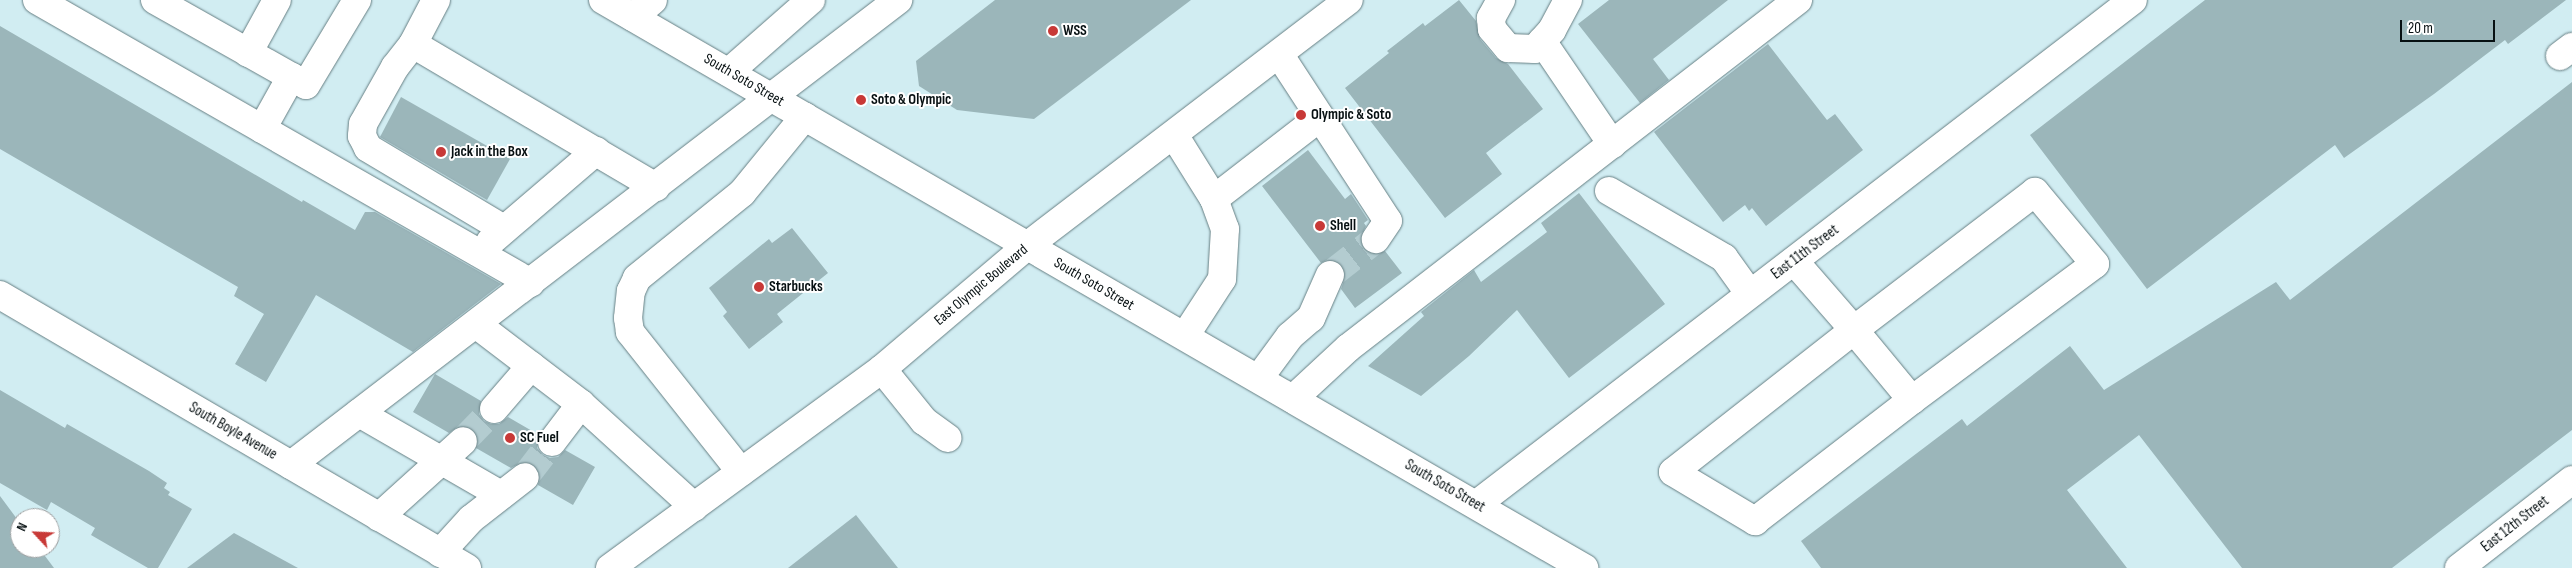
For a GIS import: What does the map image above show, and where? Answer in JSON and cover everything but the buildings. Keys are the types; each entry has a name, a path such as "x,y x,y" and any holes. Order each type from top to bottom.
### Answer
{"main road":[{"path":"37,0 531,283"},
{"path":"155,0 306,86 357,0"},
{"path":"248,53 276,0"},
{"path":"436,0 413,44 396,68 363,124 362,136 368,148 504,230"},
{"name":"South Soto Street","path":"603,0 643,8 729,72 1584,568"},
{"path":"729,72 811,0"},
{"path":"292,465 898,0"},
{"name":"East Olympic Boulevard","path":"610,568 882,369 1027,246 1349,0"},
{"path":"1502,0 1491,18 1492,29 1508,48 1535,49 1552,30 1568,0"},
{"path":"1293,399 1348,348 1798,0"},
{"name":"East 11th Street","path":"1476,504 2133,0"},
{"path":"1542,41 1612,144"},
{"path":"413,44 656,186"},
{"path":"1279,54 1388,221 1376,239"},
{"path":"262,129 292,77"},
{"path":"741,472 630,332 628,318 631,291 637,278 742,193 806,116"},
{"path":"1214,198 1320,116"},
{"path":"1174,135 1214,198 1225,230 1222,279 1185,336"},
{"path":"477,252 596,151"},
{"path":"1609,191 1724,258 1750,294"},
{"path":"2035,192 2094,264 1912,400 1755,520 1673,472 1854,330 2035,192"},
{"path":"1794,260 1912,400"},
{"path":"1259,378 1290,336 1311,318 1330,275"},
{"name":"South Boyle Avenue","path":"0,295 466,568"},
{"path":"476,324 581,404 694,507"},
{"path":"494,409 531,366"},
{"path":"882,369 924,421 947,438"},
{"path":"552,442 581,404"},
{"path":"359,413 501,495"},
{"path":"379,517 463,441"},
{"path":"440,553 471,519 525,477"},
{"name":"East 12th Street","path":"2459,568 2572,480"}],"tunnel":[{"path":"1330,275 1376,239"},
{"path":"463,441 494,409"},
{"path":"525,477 552,442"}],"place":[{"name":"WSS","path":"1053,31"},
{"name":"Soto & Olympic","path":"861,100"},
{"name":"Olympic & Soto","path":"1301,115"},
{"name":"Jack in the Box","path":"441,152"},
{"name":"Shell","path":"1320,226"},
{"name":"Starbucks","path":"759,287"},
{"name":"SC Fuel","path":"510,438"}]}
